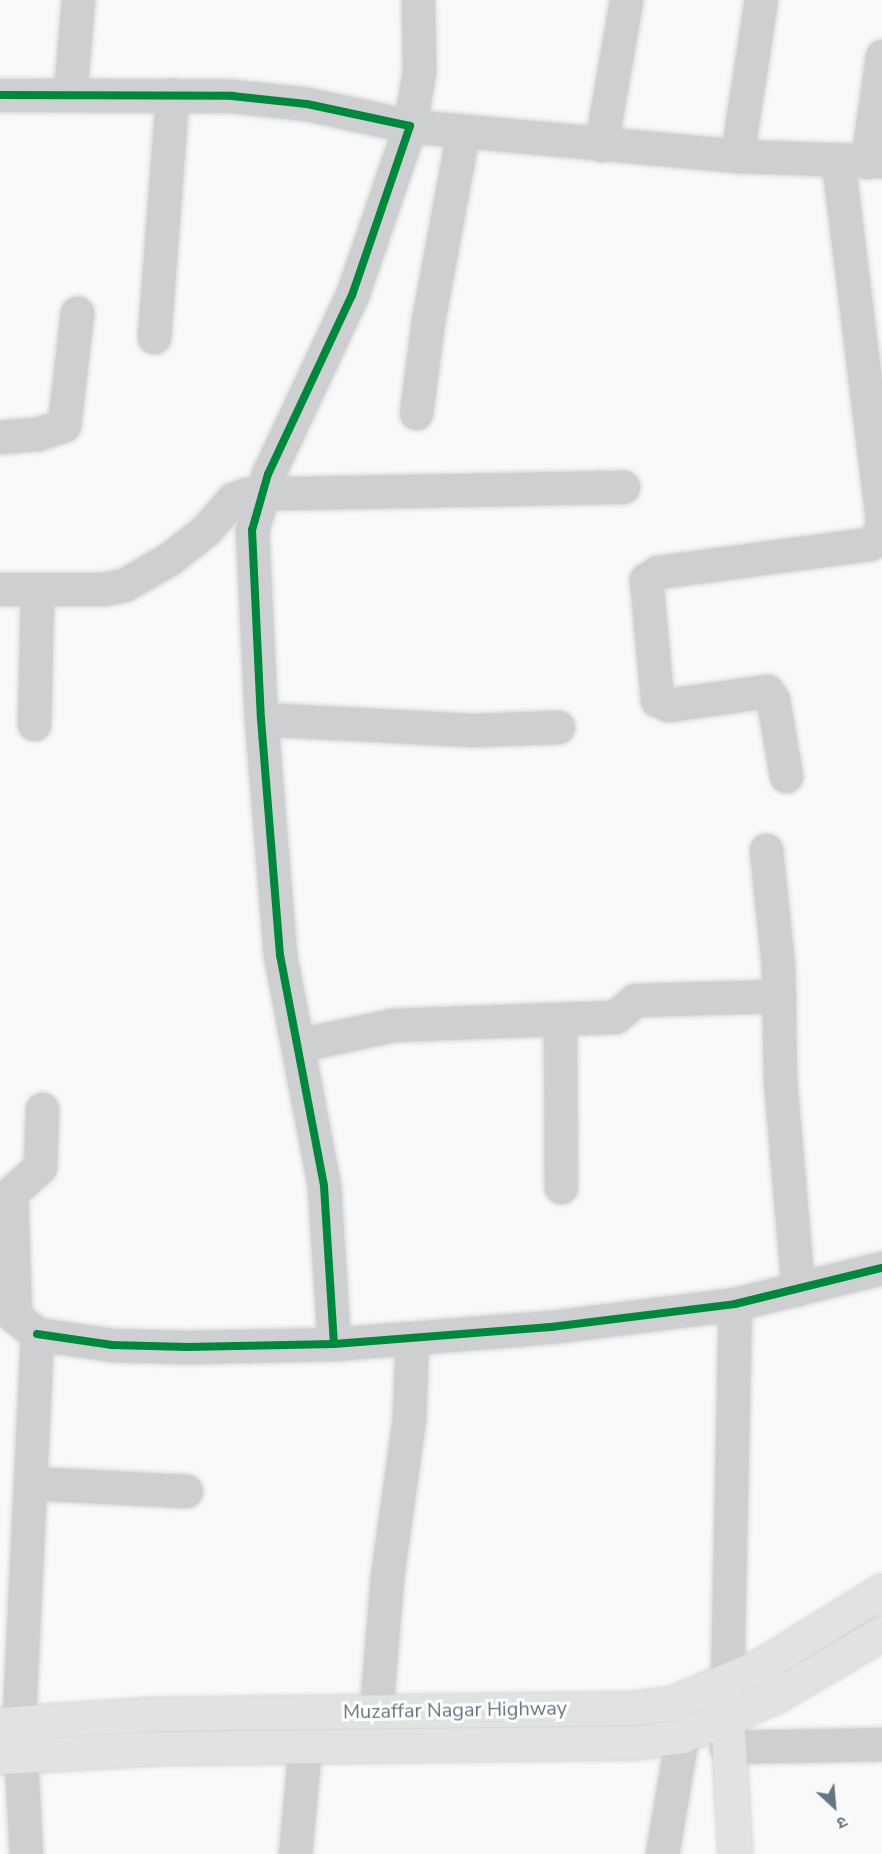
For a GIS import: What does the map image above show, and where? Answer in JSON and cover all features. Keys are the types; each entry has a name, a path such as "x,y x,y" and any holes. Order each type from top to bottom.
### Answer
{"main road":[{"name":"Muzaffar Nagar Highway","path":"9,1723 156,1714 635,1708 673,1703 727,1682 762,1665 882,1591"},
{"name":"Muzaffar Nagar Highway","path":"9,1756 157,1748 637,1742 726,1733 777,1695 882,1633"},
{"path":"727,1682 726,1733 735,1854"}],"street":[{"path":"70,95 78,0"},
{"path":"333,1344 324,1186 299,1045 280,955 250,556 252,530 261,492 352,295 410,126 419,71 417,0"},
{"path":"601,145 627,0"},
{"path":"737,156 761,0"},
{"path":"882,56 862,161 882,517"},
{"path":"0,95 232,96 307,104 410,126 463,132 737,156 862,161"},
{"path":"154,338 172,95"},
{"path":"416,413 428,321 463,132"},
{"path":"0,437 37,434 64,425 77,313"},
{"path":"0,589 103,589 124,585 169,560 206,530 233,499 261,492 623,487"},
{"path":"786,776 773,700 767,691 669,705 657,700 646,580 658,572 869,544 878,539 882,522"},
{"path":"34,724 37,589"},
{"path":"261,719 472,730 558,726"},
{"path":"766,850 779,996 780,1080 798,1288"},
{"path":"299,1045 332,1035 392,1025 615,1017 634,1000 779,996"},
{"path":"560,1019 561,1187"},
{"path":"26,1854 9,1756 9,1723 30,1483 17,1319 11,1193 40,1167 42,1109"},
{"path":"17,1319 112,1345 333,1344 562,1326 735,1304 882,1268"},
{"path":"727,1682 735,1304"},
{"path":"376,1712 387,1577 409,1418 412,1338"},
{"path":"30,1483 186,1491"},
{"path":"726,1733 882,1744"},
{"path":"662,1854 682,1737"},
{"path":"295,1854 304,1746"}],"cycle path":[{"path":"0,95 232,96 307,104 410,126 352,295 268,474 252,530 261,719 280,955 324,1186 334,1344"},
{"path":"37,1334 112,1345 188,1347 334,1344 551,1327 735,1304 882,1268"}]}
